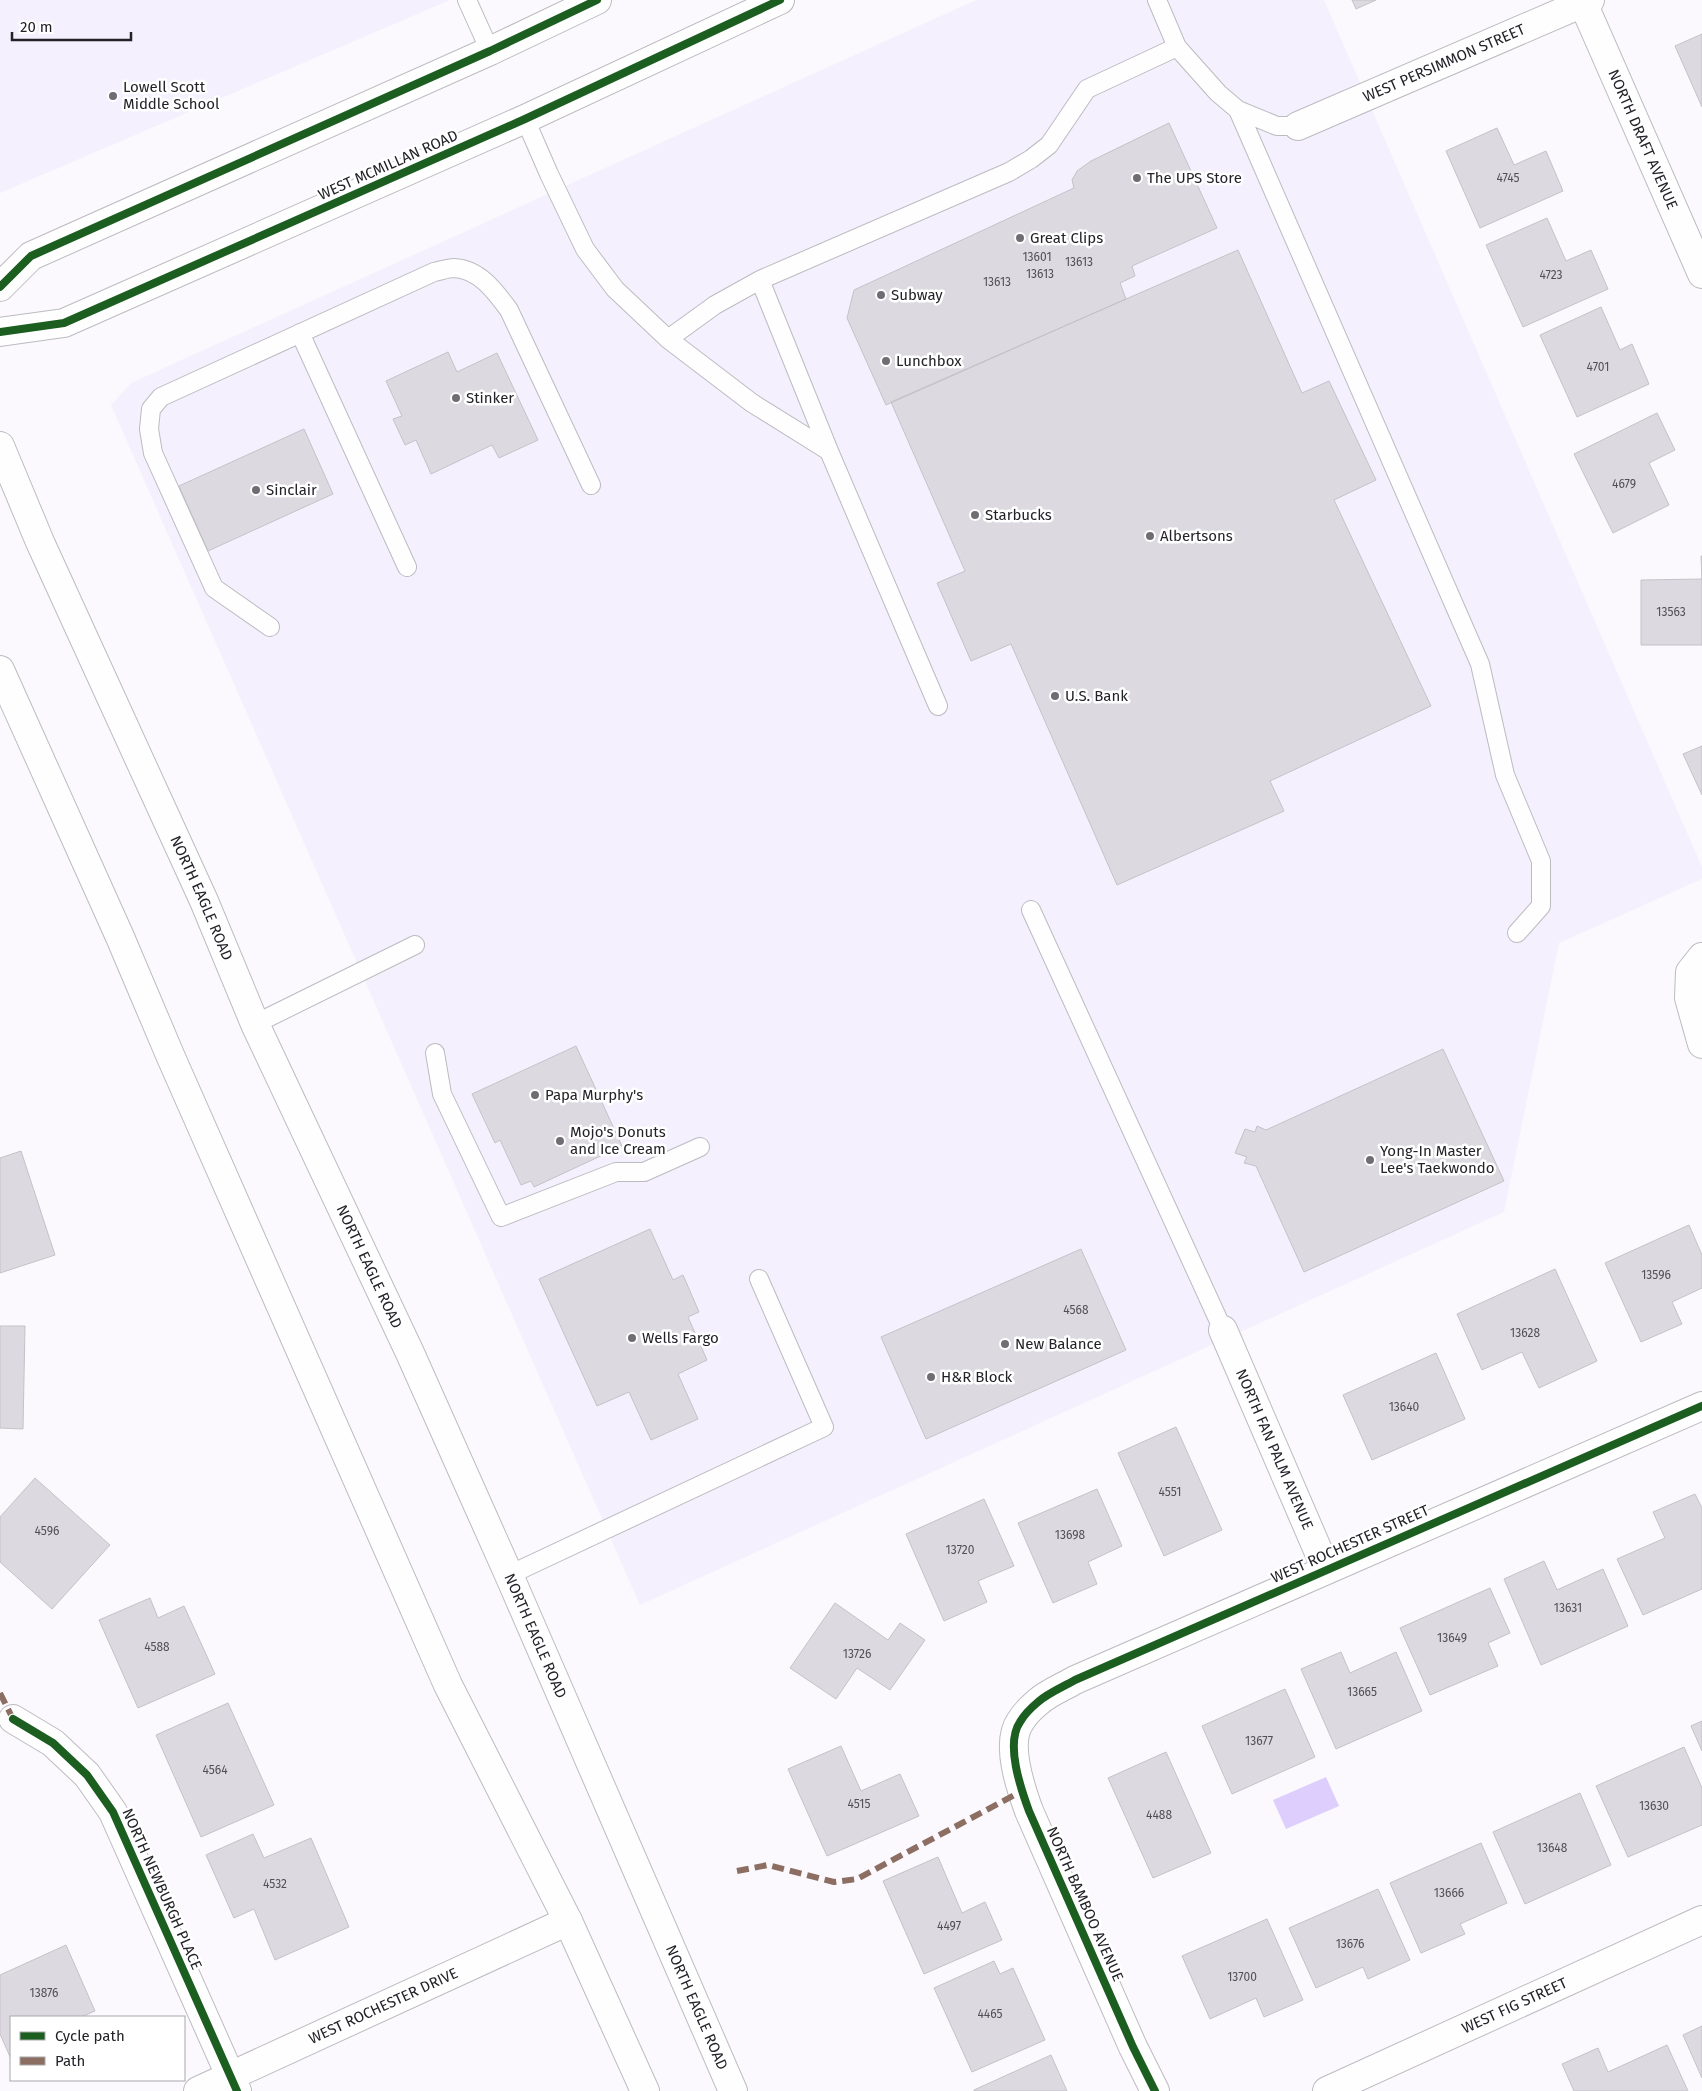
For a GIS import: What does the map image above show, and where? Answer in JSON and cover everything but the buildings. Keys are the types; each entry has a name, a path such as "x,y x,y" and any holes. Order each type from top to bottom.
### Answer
{"main road":[{"path":"0,287 31,256 490,51 597,0"},
{"name":"WEST MCMILLAN ROAD","path":"0,332 64,323 525,119 780,0"},
{"name":"WEST PERSIMMON STREET","path":"1298,126 1586,2"},
{"name":"NORTH DRAFT AVENUE","path":"1586,2 1702,274"},
{"name":"NORTH EAGLE ROAD","path":"0,446 40,542 204,901 256,1024 410,1353 509,1575 733,2091"},
{"path":"0,670 120,937 170,1055 448,1685 568,1921 645,2091"},
{"path":"1696,964 1689,998 1702,1044"},
{"name":"NORTH FAN PALM AVENUE","path":"1223,1330 1326,1569"},
{"name":"WEST ROCHESTER STREET","path":"1019,1723 1039,1701 1075,1680 1702,1406"},
{"name":"NORTH NEWBURGH PLACE","path":"13,1719 53,1743 87,1775 113,1812 234,2084"},
{"name":"NORTH BAMBOO AVENUE","path":"1019,1723 1014,1740 1018,1781 1029,1811 1133,2047 1155,2091"},
{"name":"WEST FIG STREET","path":"1327,2091 1702,1920"},
{"name":"WEST ROCHESTER DRIVE","path":"198,2091 234,2084 568,1921"}],"lane":[{"path":"467,0 490,51"},
{"path":"1157,0 1177,47 1218,93 1238,110 1277,126 1298,126"},
{"path":"668,339 715,305 760,280 1009,172 1031,159 1049,145 1087,89 1177,47"},
{"path":"1238,110 1480,664 1504,775 1541,861 1541,906 1517,933"},
{"path":"525,119 585,248 615,289 668,339 752,403 829,451"},
{"path":"270,628 214,588 153,453 148,429 151,409 161,397 434,272 453,268 472,273 491,286 509,310 591,485"},
{"path":"760,280 829,451 938,706"},
{"path":"300,333 406,567"},
{"path":"1031,910 1223,1330"},
{"path":"256,1024 415,946"},
{"path":"435,1053 442,1094 501,1217 616,1172 644,1172 700,1147"},
{"path":"509,1575 824,1427 759,1279"}],"shaded area":[{"name":"Lowell Scott Middle School","path":"0,0 450,0 0,193"},
{"path":"976,0 1324,0 1702,867 1702,879 1559,943 1504,1212 640,1605 111,405 131,383"},
{"path":"1326,1777 1339,1806 1286,1829 1273,1800"}],"marked path":[{"path":"0,1693 13,1719"},
{"path":"737,1871 768,1865 834,1882 857,1879 1022,1791"}],"cycle path":[{"path":"0,287 31,256 490,51 597,0"},
{"path":"0,332 64,323 525,119 780,0"},
{"path":"1155,2091 1133,2047 1029,1811 1019,1779 1014,1754 1016,1731 1020,1722 1042,1699 1075,1680 1702,1406"},
{"path":"13,1719 53,1743 87,1775 113,1812 237,2091"}],"place":[{"name":"Lowell Scott Middle School","path":"113,96"},
{"name":"The UPS Store","path":"1137,178"},
{"name":"Great Clips","path":"1020,238"},
{"name":"Subway","path":"881,295"},
{"name":"Lunchbox","path":"886,361"},
{"name":"Stinker","path":"456,398"},
{"name":"Sinclair","path":"256,490"},
{"name":"Starbucks","path":"975,515"},
{"name":"Albertsons","path":"1150,536"},
{"name":"U.S. Bank","path":"1055,696"},
{"name":"Papa Murphy's","path":"535,1095"},
{"name":"Mojo's Donuts and Ice Cream","path":"560,1141"},
{"name":"Yong-In Master Lee's Taekwondo","path":"1370,1160"},
{"name":"Wells Fargo","path":"632,1338"},
{"name":"New Balance","path":"1005,1344"},
{"name":"H&R Block","path":"931,1377"}]}
